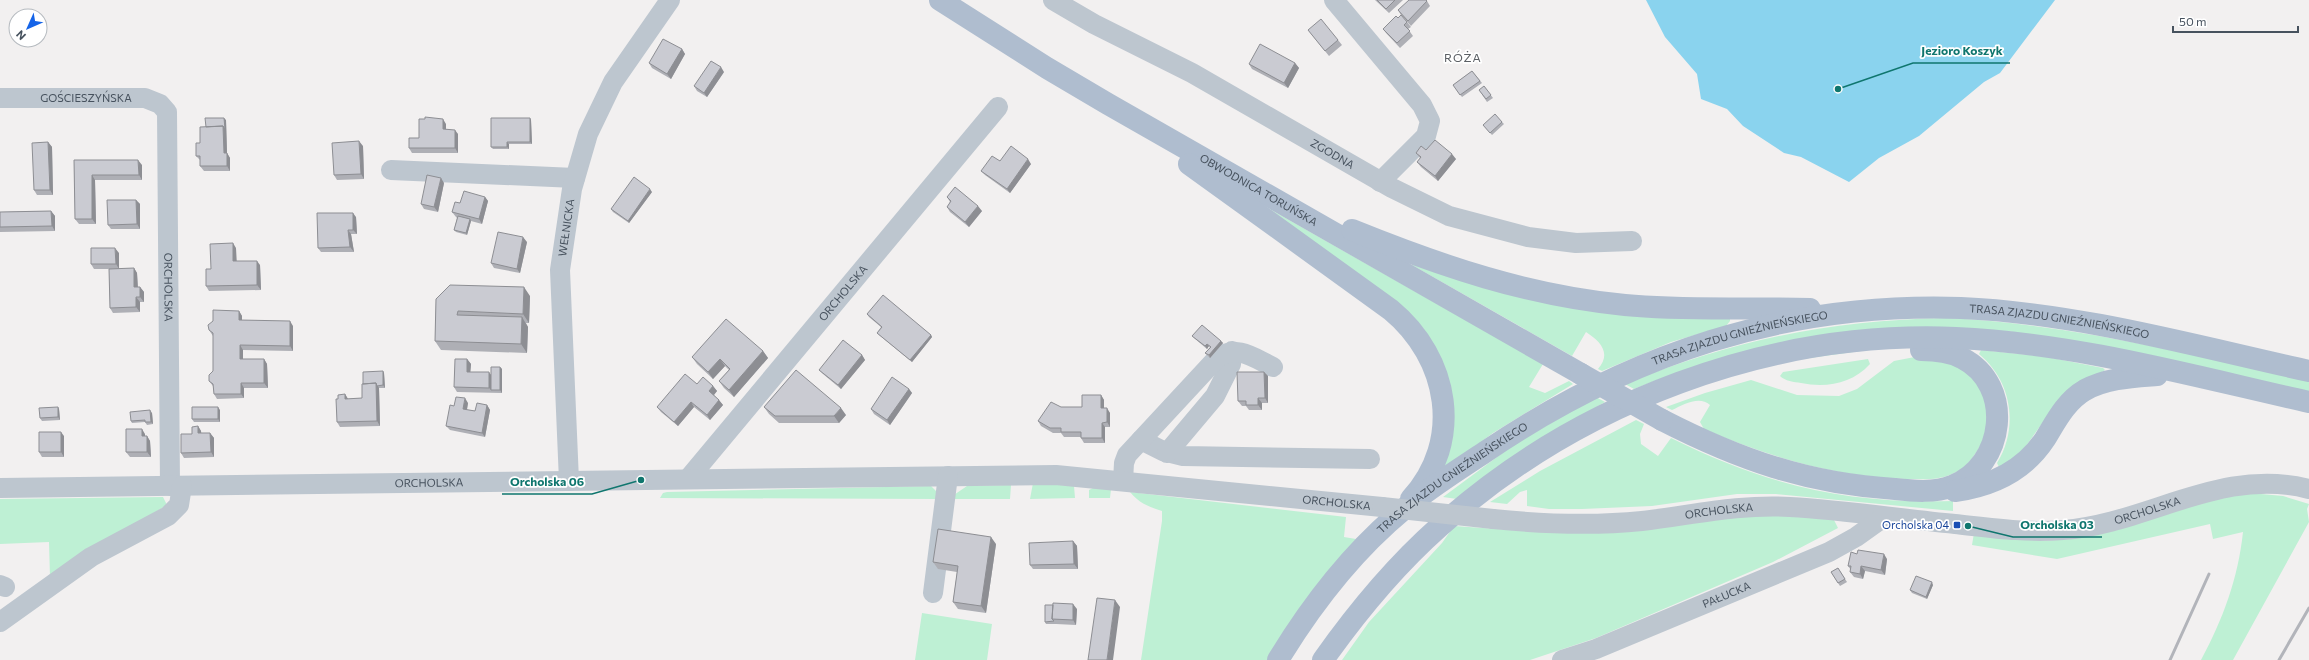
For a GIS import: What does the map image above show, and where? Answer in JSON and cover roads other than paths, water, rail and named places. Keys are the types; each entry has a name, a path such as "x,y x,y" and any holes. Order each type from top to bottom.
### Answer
{"main road":[{"name":"OBWODNICA TORUŃSKA","path":"940,0 1108,104 1662,420 1727,452 1787,473 1843,485 1952,491 1979,486 2012,472 2036,451 2063,410 2074,398 2099,383 2116,379 2181,373"},
{"path":"1108,104 1391,310 1411,327 1421,341 1436,369 1441,386 1443,403 1442,433 1436,455 1424,480 1412,498 1387,513"},
{"path":"1233,176 1288,204 1418,257 1484,278 1538,292 1590,301 1643,306 1868,311"},
{"name":"TRASA ZJAZDU GNIEŹNIEŃSKIEGO","path":"1278,660 1328,588 1367,542 1387,513 1472,461 1542,415 1596,385 1634,368 1700,344 1754,329 1826,315 1868,311 1962,308 2037,315 2125,331 2309,372"},
{"path":"1323,660 1383,584 1439,527 1500,478 1547,447 1614,410 1678,383 1758,359 1821,347 1866,341 1955,338 2036,344 2181,373 2309,402"},
{"path":"1821,347 1934,350 1963,358 1980,372 1991,388 1997,412 1996,437 1989,453 1977,470 1962,481 1946,488 1932,490"}],"street":[{"name":"WEŁNICKA","path":"570,481 560,270 575,178 588,134 614,82 670,0"},
{"name":"ZGODNA","path":"1053,0 1094,24 1192,74 1380,182 1449,216 1528,237 1576,243 1632,241"},
{"path":"1334,0 1422,105 1430,121 1426,136 1380,182"},
{"name":"GOŚCIESZYŃSKA","path":"0,98 145,98 160,104 167,112"},
{"name":"ORCHOLSKA","path":"688,479 998,107"},
{"name":"ORCHOLSKA","path":"167,112 176,486"},
{"path":"391,170 575,178"},
{"path":"1123,481 1125,459 1217,358 1232,351 1244,352 1273,367"},
{"path":"1167,453 1215,396 1231,364 1232,351"},
{"path":"1141,440 1167,453 1225,458 1370,459"},
{"name":"ORCHOLSKA","path":"0,488 1056,475 1123,481 1387,513 1576,524 1614,523 1729,508 1790,507 2023,532 2065,530 2102,524 2224,487 2253,483 2286,483 2309,489"},
{"path":"933,593 948,476"},
{"path":"0,622 91,557 168,516 179,505 176,486"},
{"name":"PAŁUCKA","path":"1562,660 1596,649 1830,552 1856,537 1884,517"}],"water":[{"path":"1646,0 2055,0 2000,73 1984,82 1919,136 1879,158 1849,182 1801,157 1784,153 1743,126 1727,109 1701,99 1697,74 1665,37"}],"railway":[{"path":"2170,660 2209,574"},
{"path":"2279,660 2309,608"}],"place":[{"name":"Jezioro Koszyk","path":"1838,89"},
{"name":"Orcholska 06","path":"641,480"},
{"name":"Orcholska 04","path":"1957,525"},
{"name":"Orcholska 03","path":"1968,526"}],"district":[{"name":"RÓŻA","path":"1463,58"}]}
